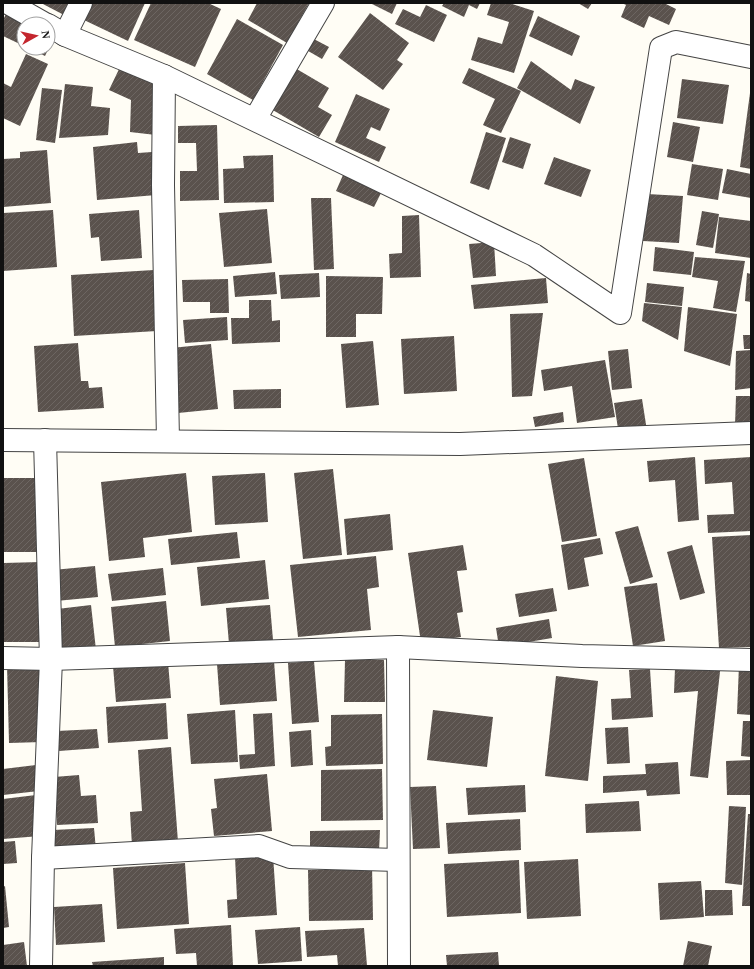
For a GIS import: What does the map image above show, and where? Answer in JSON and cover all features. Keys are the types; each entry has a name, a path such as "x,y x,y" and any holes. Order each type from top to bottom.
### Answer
{"street":[{"path":"8,3 31,16"},
{"path":"81,3 56,30 164,76 534,255 620,313 661,48 676,42 751,57"},
{"path":"255,120 324,3"},
{"path":"164,76 163,207 168,440"},
{"path":"3,440 168,440 460,444 751,433"},
{"path":"41,966 43,858 51,659 45,440"},
{"path":"398,647 399,966"},
{"path":"3,658 51,659 398,647 582,656 751,660"},
{"path":"43,858 260,846 290,857 398,860"}],"building":[{"path":"41,3 70,3 64,15"},
{"path":"92,3 145,3 128,41 84,20"},
{"path":"151,3 208,3 221,9 195,67 134,40"},
{"path":"257,3 309,3 287,43 248,20"},
{"path":"370,3 397,3 392,14"},
{"path":"444,3 480,3 477,9 469,5 464,17 442,6"},
{"path":"491,3 509,3 534,11 514,73 471,60 478,37 502,44 509,22 487,15"},
{"path":"578,3 592,3 588,9"},
{"path":"622,3 664,3 676,9 669,25 649,16 644,28 621,17 626,5"},
{"path":"426,5 447,15 434,42 395,24 403,9 420,17"},
{"path":"7,12 16,18 16,42 3,36 3,20"},
{"path":"370,13 409,43 397,60 403,64 383,90 338,57"},
{"path":"538,16 580,36 572,56 529,36"},
{"path":"237,19 283,45 253,100 207,74"},
{"path":"310,37 329,47 322,59 303,48"},
{"path":"25,56 30,56 48,64 20,126 3,118 3,83 11,87"},
{"path":"531,61 571,90 575,79 595,87 580,124 517,88"},
{"path":"121,65 158,82 156,135 130,132 131,100 109,90"},
{"path":"295,68 329,88 318,107 332,115 319,137 271,109"},
{"path":"469,68 521,91 501,133 483,125 495,99 462,83"},
{"path":"682,79 729,85 723,124 677,118"},
{"path":"65,84 93,87 91,106 110,108 108,135 59,138"},
{"path":"42,88 62,90 55,143 36,140"},
{"path":"751,93 751,169 740,167"},
{"path":"356,94 390,109 380,131 371,127 366,138 386,147 379,162 335,142"},
{"path":"673,122 700,127 693,162 667,157"},
{"path":"217,125 219,200 180,201 180,171 197,171 196,143 178,143 178,126"},
{"path":"486,132 506,138 489,190 470,183"},
{"path":"510,137 531,144 523,169 502,162"},
{"path":"137,142 138,153 152,152 156,195 97,200 93,147"},
{"path":"47,150 51,203 3,207 3,159 20,158 20,152"},
{"path":"273,155 274,202 224,203 223,169 244,168 243,156"},
{"path":"554,157 591,170 581,197 544,184"},
{"path":"692,164 723,169 718,200 687,195"},
{"path":"727,169 751,174 751,198 722,193"},
{"path":"343,175 381,193 374,207 336,191"},
{"path":"647,194 683,196 679,243 643,241"},
{"path":"311,198 331,198 334,269 314,270"},
{"path":"267,209 272,263 224,267 219,213"},
{"path":"53,210 57,267 3,271 3,213"},
{"path":"139,210 142,258 101,261 99,237 91,238 89,214"},
{"path":"702,211 719,214 713,248 696,245"},
{"path":"419,215 421,277 390,278 389,254 402,253 402,216"},
{"path":"719,217 751,221 751,258 715,253"},
{"path":"494,242 496,276 473,278 469,244"},
{"path":"655,247 694,252 691,275 653,271"},
{"path":"695,257 745,261 736,312 713,308 718,281 692,277"},
{"path":"154,270 157,331 74,336 71,275"},
{"path":"275,272 277,294 235,297 233,276"},
{"path":"319,273 320,297 281,299 279,275"},
{"path":"747,273 751,274 751,302 745,301"},
{"path":"326,276 383,277 382,314 356,314 356,337 326,337"},
{"path":"546,278 548,303 474,309 471,285"},
{"path":"228,279 229,313 210,313 210,302 183,302 182,280"},
{"path":"647,283 684,287 682,306 645,302"},
{"path":"249,300 271,300 272,321 280,320 280,342 232,344 231,318 249,318"},
{"path":"644,303 682,307 678,340 642,321"},
{"path":"688,307 737,314 730,366 684,351"},
{"path":"543,313 532,396 512,397 510,314"},
{"path":"227,317 228,340 185,343 183,320"},
{"path":"743,335 751,335 751,349 744,349"},
{"path":"454,336 457,391 404,394 401,339"},
{"path":"373,341 379,405 346,408 341,344"},
{"path":"78,343 81,381 88,381 89,388 102,387 104,408 38,412 34,346"},
{"path":"211,344 218,409 178,413 171,348"},
{"path":"628,349 632,388 612,390 608,351"},
{"path":"751,350 751,388 735,390 736,351"},
{"path":"605,360 615,417 577,423 572,386 544,391 541,370"},
{"path":"281,389 281,408 234,409 233,390"},
{"path":"736,396 751,396 751,426 735,425"},
{"path":"642,399 647,431 619,435 614,403"},
{"path":"563,412 564,422 535,427 533,417"},
{"path":"695,457 699,520 678,522 675,480 649,482 647,461"},
{"path":"751,457 751,531 708,533 707,515 734,514 732,482 705,484 704,460"},
{"path":"584,458 597,536 562,542 548,464"},
{"path":"333,469 342,555 303,559 294,473"},
{"path":"186,473 192,532 143,538 145,557 109,561 101,482"},
{"path":"265,473 268,522 215,525 212,476"},
{"path":"3,478 40,478 42,552 3,552"},
{"path":"390,514 393,550 347,555 344,519"},
{"path":"638,526 653,577 630,584 615,532"},
{"path":"237,532 240,558 171,565 168,539"},
{"path":"751,535 751,647 719,648 712,537"},
{"path":"600,538 603,554 584,558 589,586 568,590 561,545"},
{"path":"463,545 467,570 457,571 463,612 457,613 461,637 421,643 408,553"},
{"path":"692,545 705,593 680,600 667,552"},
{"path":"376,556 379,587 367,589 371,630 298,637 290,565"},
{"path":"265,560 269,599 201,606 197,567"},
{"path":"41,562 42,642 3,642 3,563"},
{"path":"95,566 98,597 56,601 53,570"},
{"path":"163,568 166,595 112,601 108,574"},
{"path":"657,583 665,641 633,646 624,587"},
{"path":"553,588 557,611 519,617 515,594"},
{"path":"166,601 170,641 115,647 111,607"},
{"path":"91,605 96,650 62,653 57,609"},
{"path":"270,605 273,640 229,644 226,608"},
{"path":"549,619 552,638 499,647 496,628"},
{"path":"345,660 384,660 385,702 344,702"},
{"path":"274,661 277,701 220,705 217,664"},
{"path":"314,661 319,722 292,724 288,663"},
{"path":"168,662 171,698 116,702 113,666"},
{"path":"721,663 708,778 690,776 698,691 674,693 675,668"},
{"path":"7,665 40,665 42,742 9,743"},
{"path":"739,665 751,665 751,715 737,714"},
{"path":"650,669 653,717 612,720 611,699 631,698 629,670"},
{"path":"556,676 598,681 588,781 545,776"},
{"path":"166,703 168,739 108,743 106,707"},
{"path":"235,710 238,762 191,764 187,714"},
{"path":"433,710 493,717 487,767 427,760"},
{"path":"272,713 275,766 240,769 239,755 255,754 253,714"},
{"path":"382,714 383,764 326,766 325,747 331,746 331,715"},
{"path":"743,721 751,721 751,757 741,756"},
{"path":"628,727 630,763 607,764 605,728"},
{"path":"97,729 99,748 59,751 57,731"},
{"path":"311,730 313,765 291,767 289,732"},
{"path":"171,747 178,842 132,846 130,812 142,811 138,750"},
{"path":"751,760 751,795 727,795 726,761"},
{"path":"678,762 680,794 647,796 646,790 603,793 603,776 646,774 645,764"},
{"path":"36,765 39,791 3,795 3,769"},
{"path":"382,769 383,820 321,821 321,770"},
{"path":"267,774 272,831 214,836 211,809 217,808 214,779"},
{"path":"79,775 81,796 96,795 98,823 57,825 54,777"},
{"path":"525,785 526,812 468,815 466,788"},
{"path":"436,786 440,848 413,849 410,787"},
{"path":"36,795 40,836 3,839 3,799"},
{"path":"639,801 641,831 586,833 585,804"},
{"path":"729,806 746,807 742,885 725,883"},
{"path":"748,814 751,814 751,906 742,906"},
{"path":"520,819 521,850 448,854 446,823"},
{"path":"94,828 96,850 54,852 53,830"},
{"path":"380,830 379,851 310,852 310,831"},
{"path":"15,841 17,863 3,864 3,842"},
{"path":"273,855 277,915 228,918 227,900 237,899 235,857"},
{"path":"578,859 581,916 527,919 524,862"},
{"path":"519,860 521,913 447,917 444,864"},
{"path":"185,863 189,924 117,929 113,868"},
{"path":"350,864 372,864 373,920 309,921 308,870 350,870"},
{"path":"701,881 704,917 660,920 658,883"},
{"path":"5,886 9,927 3,928 3,887"},
{"path":"705,890 732,890 733,915 705,916"},
{"path":"102,904 105,942 56,945 54,907"},
{"path":"231,925 233,966 197,966 196,953 176,954 174,929"},
{"path":"300,927 302,961 258,964 255,930"},
{"path":"364,928 367,966 338,966 337,955 307,957 305,931"},
{"path":"688,941 712,946 708,966 683,966"},
{"path":"24,942 27,966 3,966 3,945"},
{"path":"498,952 499,966 447,966 446,955"},
{"path":"164,957 164,966 93,966 92,962"}]}
